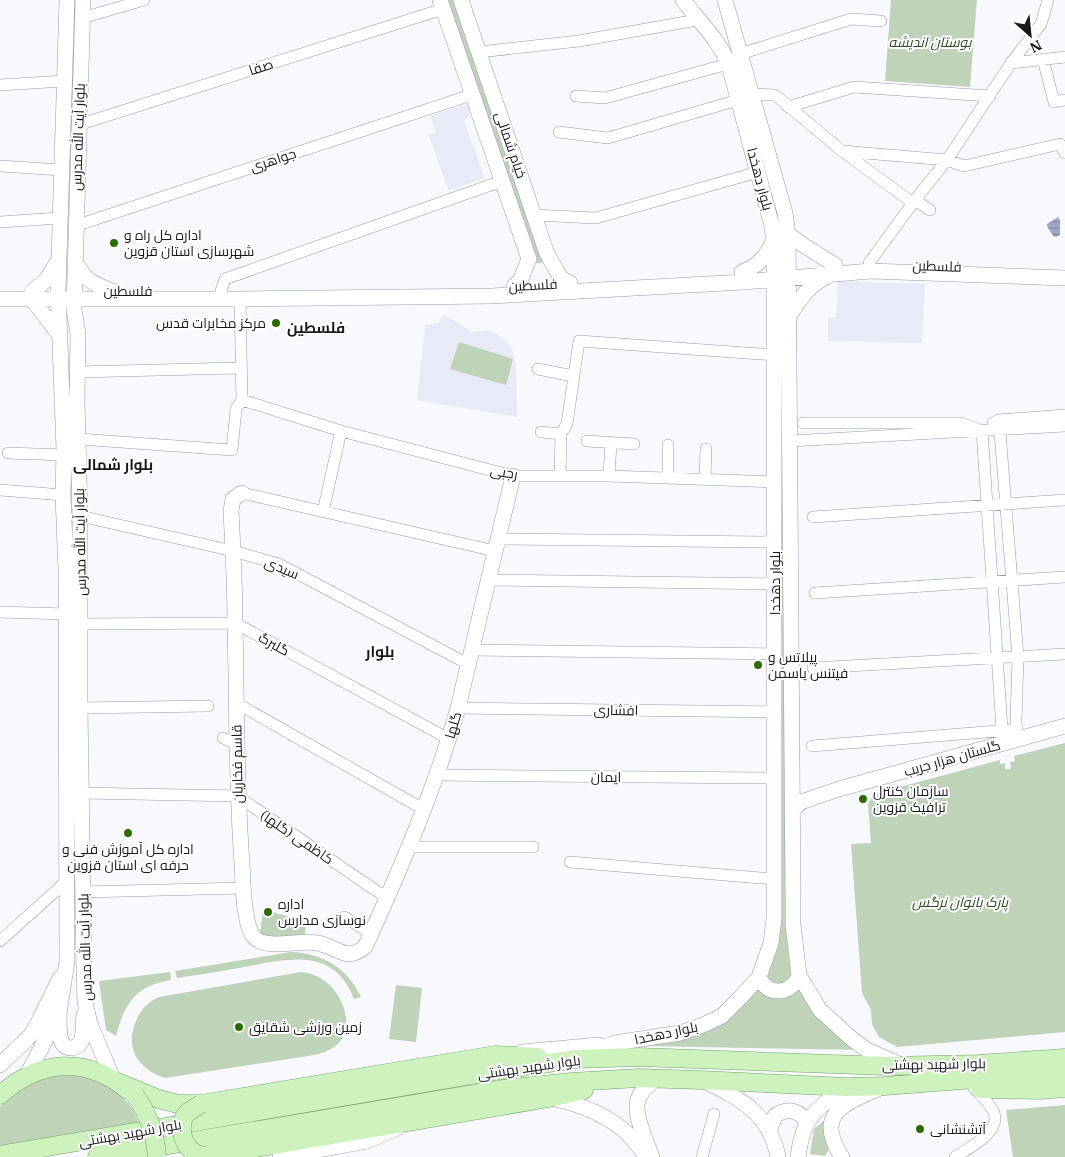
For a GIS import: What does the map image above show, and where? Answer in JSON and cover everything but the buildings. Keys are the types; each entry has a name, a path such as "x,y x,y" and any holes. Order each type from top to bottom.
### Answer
{"main road":[{"name":"بلوار آیت الله مدرس","path":"27,1075 59,1014 67,961 66,614 63,495 77,401 78,334 58,262 67,0"},
{"name":"بلوار آیت الله مدرس","path":"82,0 75,262 66,293 60,336 80,516 80,708 85,1002 92,1031 116,1081"},
{"name":"خیام شمالی","path":"461,0 547,254 561,278 570,284"},
{"name":"بلوار دهخدا","path":"576,1059 615,1043 680,1033 703,1025 728,1011 758,977 771,943 774,919 775,309 788,234 785,213 745,97 723,50 712,35 697,20 683,0"},
{"name":"بلوار دهخدا","path":"725,0 740,54 745,97 758,172 772,226 790,315 793,924 799,975 820,1010 849,1037 867,1050 902,1066"},
{"name":"خیام شمالی","path":"441,4 529,259"},
{"path":"64,68 72,60 80,64"},
{"path":"60,200 64,233 66,353 71,382 77,401"},
{"path":"788,234 835,269 815,282 801,297 790,315"},
{"path":"774,241 762,260 743,277 758,289 775,309"},
{"path":"514,286 520,282 529,259 534,263 540,263 546,260 547,254"},
{"path":"58,262 32,296 60,336"},
{"path":"75,262 86,279 113,296"},
{"name":"فلسطین","path":"870,267 1065,278"},
{"name":"فلسطین","path":"0,299 66,293 240,299 492,296 870,267 1065,270"},
{"name":"فلسطین","path":"113,296 221,291 514,286 743,277"},
{"name":"فلسطین","path":"0,292 32,296"},
{"path":"78,334 83,314 88,308 113,296"},
{"name":"گلها","path":"350,955 365,947 387,898 449,740 513,476"},
{"name":"قاسم فخاریان","path":"242,493 233,499 231,511 236,702 230,741 237,796 244,905 251,932 256,939 266,944 316,942 350,955"},
{"name":"گلستان هزار جریب","path":"839,789 1010,736 1065,726"},
{"path":"792,782 806,792 839,789"},
{"path":"792,811 801,802 839,789"},
{"path":"0,1065 31,1034 37,1025 67,961"},
{"path":"758,977 765,987 779,992 793,986 799,975"},
{"path":"59,1014 61,1042 65,1047 76,1047 81,1042 85,1002"},
{"path":"0,1095 12,1084 27,1075 49,1067 72,1066 95,1070 159,1099 178,1104 201,1104 495,1055 615,1043"},
{"path":"924,1065 1031,1048 1065,1046"},
{"path":"495,1055 576,1059"},
{"name":"بلوار شهید بهشتی","path":"0,1155 576,1059 639,1057 902,1066 978,1064 1065,1058"},
{"path":"975,1084 1065,1072"},
{"path":"201,1104 188,1112 184,1118 182,1134 187,1147 195,1154 204,1157 549,1098 647,1079 646,1088 638,1099 636,1110 652,1157"},
{"name":"بلوار شهید بهشتی","path":"97,1157 504,1089 571,1082 647,1079 847,1087 975,1084"},
{"path":"701,1080 731,1094 753,1110 770,1129 778,1157"},
{"path":"116,1081 135,1095 145,1110 153,1128 157,1157"},
{"path":"975,1084 1040,1090 1065,1088"},
{"path":"838,1156 830,1128 833,1116 844,1106 885,1086"},
{"path":"798,1157 800,1143 807,1123 817,1109 847,1087"},
{"path":"549,1098 572,1103 605,1118 629,1135 647,1157"},
{"path":"770,1129 775,1116 788,1110 797,1112 807,1123"},
{"path":"280,1157 367,1141 413,1121"}],"street":[{"path":"82,18 144,0"},
{"path":"870,267 914,201 947,160 1041,24 1048,0"},
{"path":"1043,18 1058,0"},
{"name":"صفا","path":"78,125 441,4"},
{"path":"740,54 851,19 881,21"},
{"path":"479,52 579,41 697,20"},
{"path":"1012,64 1065,57"},
{"path":"1043,59 1054,102 1065,100"},
{"path":"576,96 605,98 728,64"},
{"path":"0,84 64,68"},
{"path":"788,107 854,87 990,96"},
{"path":"558,132 608,138 745,97 775,94 842,151 930,210"},
{"name":"جواهری","path":"75,226 471,95"},
{"path":"842,151 947,160 964,166 1060,144 1065,153"},
{"path":"0,166 62,170"},
{"path":"534,215 596,218 758,172"},
{"path":"221,291 225,279 502,182"},
{"path":"0,222 60,218"},
{"path":"8,453 71,448 232,450 236,408 242,400 240,299"},
{"path":"560,475 561,434 567,424 579,342 775,355"},
{"path":"78,372 237,368"},
{"path":"538,369 573,376"},
{"name":"رجبی","path":"242,400 341,431 513,476 609,476 775,482"},
{"path":"790,442 982,430 999,425 1065,415"},
{"path":"802,423 961,424 982,430"},
{"path":"999,425 1065,426"},
{"path":"999,425 1018,657 1010,736"},
{"path":"982,430 997,657 1010,736"},
{"path":"323,512 341,431"},
{"path":"541,432 561,434"},
{"path":"587,441 634,444"},
{"path":"609,476 611,443"},
{"path":"668,446 668,478"},
{"path":"705,479 706,449"},
{"path":"0,490 63,495"},
{"path":"242,493 323,512 497,545 775,542"},
{"path":"813,517 1065,500"},
{"name":"سیدی","path":"80,516 233,551 279,564 470,657"},
{"path":"815,593 992,581 1012,582 1065,577"},
{"path":"488,580 775,584"},
{"path":"0,612 66,614"},
{"name":"گلبرگ","path":"81,624 235,623 449,740"},
{"path":"470,657 775,654"},
{"path":"813,668 1065,654"},
{"path":"236,702 423,808"},
{"path":"80,708 208,706"},
{"name":"افشاری","path":"458,708 775,712"},
{"path":"812,746 1010,736"},
{"name":"ایمان","path":"436,775 774,778"},
{"path":"81,793 237,796"},
{"name":"کاظمی (گلها)","path":"237,796 387,898"},
{"path":"407,847 533,847"},
{"path":"570,862 774,879"},
{"path":"0,941 68,880"},
{"path":"83,892 244,888"},
{"path":"344,917 371,933"},
{"path":"955,1157 983,1138 994,1127 994,1112 975,1084"},
{"path":"702,1157 714,1114"}],"shaded area":[{"path":"466,104 471,109 469,116 464,121 485,178 449,191 428,134 436,133 430,116"},
{"path":"838,281 925,284 922,343 828,341 828,318 836,317"},
{"path":"444,314 472,332 488,330 507,341 512,349 516,366 517,417 417,400 425,325 438,323"}],"green space":[{"path":"440,0 461,0 546,260 541,263 532,262"},
{"name":"بوستان اندیشه","path":"891,0 977,0 970,87 885,81"},
{"path":"782,309 799,975 820,1010 867,1050 643,1046 615,1043 651,1038 730,1009 771,943"},
{"path":"459,342 513,359 506,385 450,369"},
{"name":"پارک بانوان نرگس","path":"1065,743 1065,1032 897,1047 879,1037 872,1024 871,1010 862,993 851,844 871,843 868,804 874,794 1000,760 1000,764 1005,763 1005,769 1011,769 1010,762 1015,761 1014,756"},
{"path":"263,909 306,922 305,935 299,938 279,936 265,938 260,935"},
{"path":"291,952 313,955 333,964 349,978 361,997 354,999 345,982 334,971 322,963 308,960 277,961 177,978 175,971"},
{"path":"170,972 171,980 148,987 133,998 123,1014 116,1036 106,1030 99,981"},
{"name":"زمین ورزشی شقایق","path":"301,972 315,975 326,982 339,997 343,1006 346,1016 344,1035 339,1043 331,1049 311,1056 165,1078 148,1069 136,1057 132,1040 136,1021 143,1009 155,999"},
{"path":"396,985 422,988 416,1042 389,1039"},
{"path":"68,1073 92,1078 112,1088 128,1103 139,1123 0,1146 0,1107 6,1099 29,1081"},
{"path":"1065,1105 1065,1157 1013,1157 1006,1110"},
{"path":"827,1118 824,1134 829,1149 825,1156 810,1154 814,1129"}],"water":[{"path":"1058,217 1060,220 1060,235 1056,237 1053,236 1047,224"}],"place":[{"name":"اداره کل راه و شهرسازی استان قزوین","path":"114,243"},
{"name":"مرکز مخابرات قدس","path":"276,323"},
{"name":"پیلاتس و فیتنس یاسمن","path":"758,665"},
{"name":"سازمان کنترل ترافیک قزوین","path":"863,799"},
{"name":"اداره کل آموزش فنی و حرفه ای استان قزوین","path":"128,833"},
{"name":"اداره نوسازی مدارس","path":"268,912"},
{"name":"زمین ورزشی شقایق","path":"239,1027"},
{"name":"آتشنشانی","path":"920,1129"}],"district":[{"name":"فلسطین","path":"316,327"},
{"name":"بلوار شمالی","path":"113,464"},
{"name":"بلوار","path":"380,651"}]}
